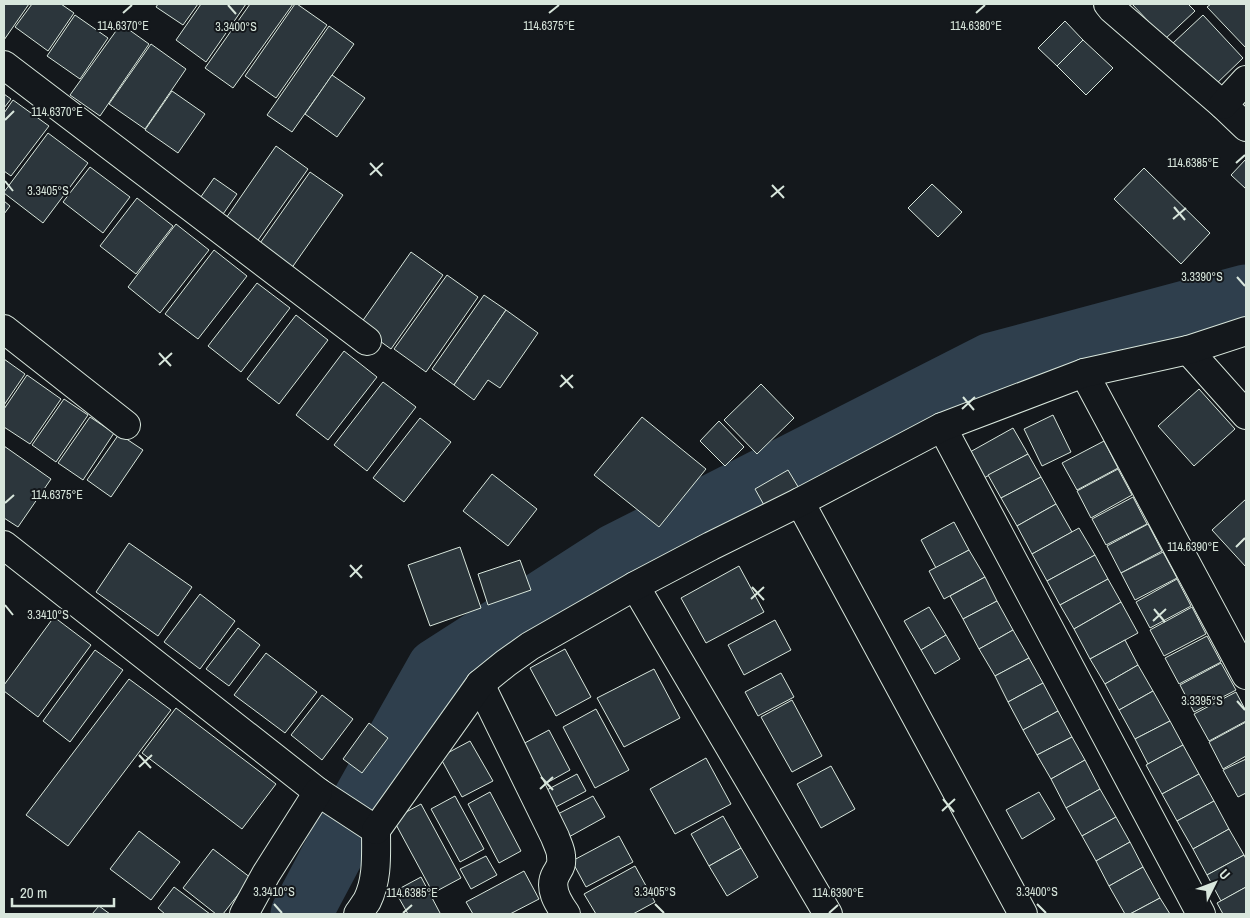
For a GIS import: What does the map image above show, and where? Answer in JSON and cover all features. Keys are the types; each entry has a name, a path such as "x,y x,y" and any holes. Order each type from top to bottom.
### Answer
{"street":[{"path":"1108,4 1112,10 1223,105 1246,128"},
{"path":"4,65 367,341"},
{"path":"1223,105 1246,80"},
{"path":"4,329 126,425"},
{"path":"358,914 367,899 376,866 371,827 480,684 530,646 635,586 942,427 1084,373 1188,350 1246,331"},
{"path":"1188,350 1246,415"},
{"path":"1084,373 1246,675"},
{"path":"942,427 1201,914"},
{"path":"800,502 1023,914"},
{"path":"4,545 324,797 371,827"},
{"path":"635,586 828,914"},
{"path":"480,684 555,837 561,855 561,867 555,876 553,886 555,898 566,914"},
{"path":"244,914 266,874 324,797"}],"building":[{"path":"4,4 29,4 4,40"},
{"path":"32,4 61,4 74,13 48,51 15,27"},
{"path":"158,4 198,4 183,25 156,7"},
{"path":"201,4 246,4 206,62 176,40"},
{"path":"250,4 293,4 233,88 205,68"},
{"path":"295,4 327,25 276,98 245,76"},
{"path":"1132,4 1188,4 1195,11 1165,39"},
{"path":"1211,4 1246,4 1246,48 1207,7"},
{"path":"75,15 108,38 80,79 47,56"},
{"path":"1203,15 1243,58 1213,87 1172,44"},
{"path":"1065,21 1083,40 1057,66 1038,48"},
{"path":"121,24 149,44 100,116 70,95"},
{"path":"329,26 354,44 292,132 267,115"},
{"path":"1083,40 1113,68 1086,95 1057,66"},
{"path":"151,44 186,69 145,129 109,104"},
{"path":"332,75 365,98 337,137 305,114"},
{"path":"172,91 205,114 178,153 145,130"},
{"path":"4,94 11,99 4,108"},
{"path":"13,100 49,126 11,176 4,171 4,113"},
{"path":"48,133 88,163 43,223 4,192"},
{"path":"276,146 308,169 256,243 224,221"},
{"path":"1246,159 1246,189 1231,175"},
{"path":"90,167 130,197 103,233 63,202"},
{"path":"1144,168 1210,233 1181,264 1114,199"},
{"path":"310,172 343,195 291,269 258,246"},
{"path":"214,178 237,194 221,217 198,201"},
{"path":"932,184 962,212 938,237 908,208"},
{"path":"137,198 173,226 136,274 100,246"},
{"path":"4,201 10,206 4,214"},
{"path":"176,224 209,250 160,313 128,287"},
{"path":"214,250 247,276 198,339 165,314"},
{"path":"411,252 443,275 391,349 359,326"},
{"path":"447,275 478,297 426,372 394,349"},
{"path":"257,283 290,308 241,372 208,346"},
{"path":"484,295 506,310 454,385 432,369"},
{"path":"506,310 538,333 500,388 488,380 474,400 454,385"},
{"path":"296,315 328,340 279,404 247,379"},
{"path":"344,351 377,377 328,440 296,415"},
{"path":"4,359 25,374 4,405"},
{"path":"27,375 61,399 30,444 4,427 4,409"},
{"path":"383,382 416,407 367,471 334,445"},
{"path":"761,384 794,418 757,454 724,420"},
{"path":"1199,389 1235,429 1194,466 1158,426"},
{"path":"64,399 88,415 56,462 32,445"},
{"path":"1053,415 1071,452 1042,466 1024,429"},
{"path":"90,417 114,433 83,480 58,463"},
{"path":"642,417 706,469 659,527 594,475"},
{"path":"420,418 451,442 404,502 373,478"},
{"path":"719,421 744,447 725,466 700,441"},
{"path":"1013,428 1028,454 984,478 970,452"},
{"path":"119,434 143,450 111,497 87,480"},
{"path":"1104,441 1118,468 1077,490 1062,463"},
{"path":"4,446 51,479 18,527 4,518"},
{"path":"1028,454 1041,477 1001,498 988,475"},
{"path":"1118,469 1132,495 1091,518 1077,491"},
{"path":"788,470 803,495 769,514 755,489"},
{"path":"492,474 537,509 508,546 463,511"},
{"path":"1041,477 1056,504 1017,526 1001,498"},
{"path":"1133,497 1147,524 1106,545 1092,519"},
{"path":"1246,499 1246,567 1212,530"},
{"path":"1056,504 1072,532 1032,554 1017,526"},
{"path":"954,522 969,550 936,568 921,540"},
{"path":"1148,524 1162,551 1121,573 1107,546"},
{"path":"1079,528 1095,555 1047,581 1032,554"},
{"path":"129,543 192,587 158,636 96,592"},
{"path":"460,547 481,608 430,626 408,565"},
{"path":"969,550 985,577 944,599 929,571"},
{"path":"1163,552 1177,578 1135,600 1121,573"},
{"path":"1095,555 1108,579 1060,605 1047,581"},
{"path":"520,560 531,590 488,605 478,574"},
{"path":"739,566 764,612 706,643 681,598"},
{"path":"985,577 997,601 963,619 950,596"},
{"path":"1108,579 1121,602 1074,629 1060,605"},
{"path":"1177,579 1191,606 1150,628 1136,602"},
{"path":"200,594 235,621 200,669 164,642"},
{"path":"997,601 1013,630 979,649 963,619"},
{"path":"1121,602 1138,633 1090,659 1074,629"},
{"path":"929,607 946,635 921,650 904,621"},
{"path":"1192,607 1206,634 1164,656 1150,630"},
{"path":"54,617 91,645 38,717 4,691 4,685"},
{"path":"775,620 791,650 744,675 728,645"},
{"path":"238,628 260,645 229,686 206,669"},
{"path":"1013,630 1029,658 995,676 979,649"},
{"path":"946,635 960,659 935,674 921,650"},
{"path":"1207,636 1221,662 1179,684 1165,658"},
{"path":"1125,640 1138,665 1105,684 1090,659"},
{"path":"565,649 591,697 556,716 530,668"},
{"path":"95,650 123,670 70,742 43,721"},
{"path":"266,653 317,692 285,733 234,695"},
{"path":"1029,658 1043,683 1008,702 995,676"},
{"path":"1221,663 1236,690 1194,712 1180,685"},
{"path":"1138,665 1153,691 1119,710 1105,684"},
{"path":"654,669 680,718 624,747 597,698"},
{"path":"781,673 794,697 758,716 745,692"},
{"path":"129,679 171,710 68,846 26,815"},
{"path":"1043,683 1058,711 1023,730 1008,702"},
{"path":"1153,691 1170,721 1135,739 1119,710"},
{"path":"1236,692 1246,711 1246,721 1209,741 1194,714"},
{"path":"322,695 353,719 322,760 291,735"},
{"path":"792,700 822,756 792,772 761,717"},
{"path":"176,708 276,784 242,829 142,753"},
{"path":"596,709 629,770 595,788 563,727"},
{"path":"1058,711 1072,737 1037,755 1023,730"},
{"path":"1170,721 1183,745 1148,764 1135,739"},
{"path":"1246,722 1246,756 1223,769 1209,742"},
{"path":"369,723 388,738 362,773 343,759"},
{"path":"549,730 570,770 543,785 521,745"},
{"path":"1072,737 1085,760 1051,779 1037,755"},
{"path":"470,741 493,781 462,797 440,757"},
{"path":"1183,745 1199,774 1162,794 1146,765"},
{"path":"706,758 731,804 675,834 650,789"},
{"path":"1246,759 1246,793 1238,797 1223,770"},
{"path":"1085,760 1100,789 1066,808 1051,779"},
{"path":"831,766 855,809 821,828 797,784"},
{"path":"577,774 586,791 552,809 543,792"},
{"path":"1199,774 1214,801 1177,821 1162,794"},
{"path":"1100,789 1116,817 1082,836 1066,808"},
{"path":"490,792 521,851 499,863 468,804"},
{"path":"1039,792 1055,819 1022,839 1006,810"},
{"path":"455,796 484,849 460,862 431,809"},
{"path":"593,796 605,817 567,838 554,816"},
{"path":"1214,801 1229,829 1193,849 1177,821"},
{"path":"421,804 461,878 433,893 393,819"},
{"path":"723,816 741,848 709,866 691,834"},
{"path":"1116,817 1130,842 1096,861 1082,836"},
{"path":"1229,829 1244,855 1207,875 1193,849"},
{"path":"139,831 180,862 151,900 110,869"},
{"path":"619,836 633,862 586,887 572,861"},
{"path":"1130,842 1143,867 1109,886 1096,861"},
{"path":"741,848 758,877 727,896 709,866"},
{"path":"213,849 251,878 223,914 216,914 183,888"},
{"path":"1244,855 1246,859 1246,887 1221,901 1207,875"},
{"path":"486,856 497,875 471,889 460,869"},
{"path":"635,866 655,902 633,914 596,914 584,894"},
{"path":"1143,867 1160,898 1130,914 1125,914 1109,886"},
{"path":"524,871 539,899 510,914 473,914 466,902"},
{"path":"421,877 439,914 408,914 395,891"},
{"path":"174,887 210,914 165,914 158,908"},
{"path":"1246,887 1246,914 1223,914 1217,903"},
{"path":"1160,898 1170,914 1130,914"},
{"path":"99,906 110,914 92,914"}],"waterway":[{"path":"301,914 437,669 616,554 992,363 1246,295"}]}
